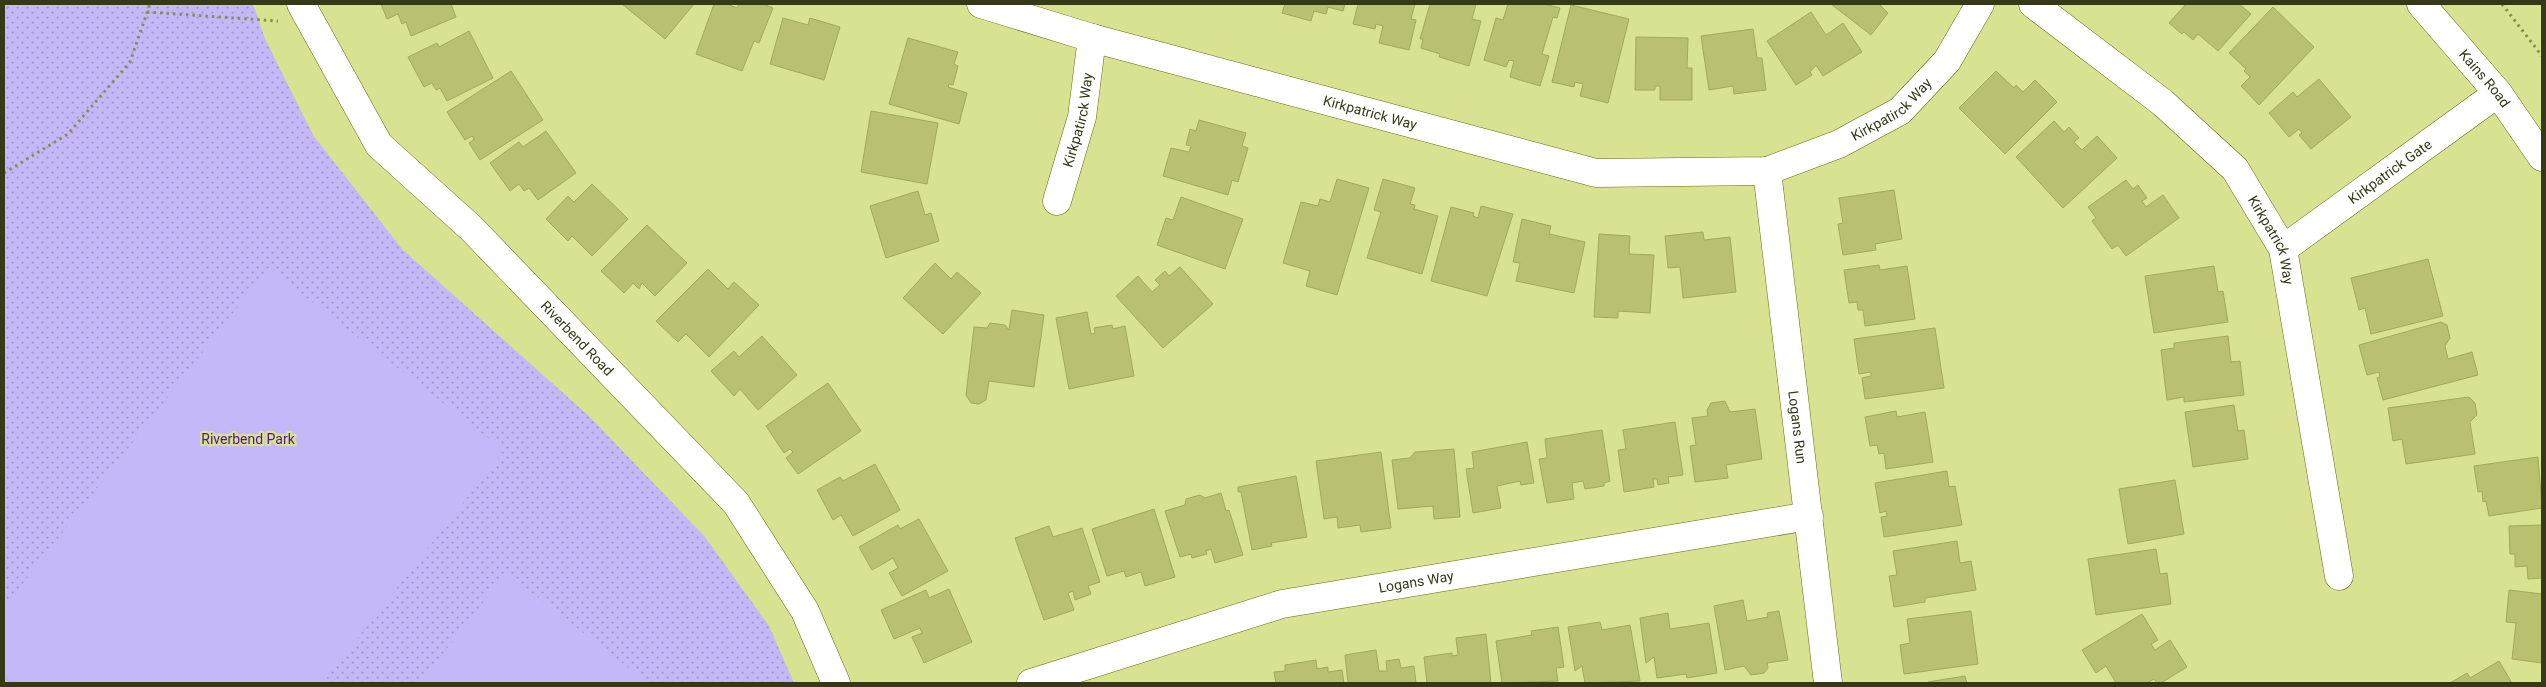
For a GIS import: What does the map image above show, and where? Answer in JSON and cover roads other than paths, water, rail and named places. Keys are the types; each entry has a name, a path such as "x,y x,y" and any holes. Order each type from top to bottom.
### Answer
{"street":[{"name":"Riverbend Road","path":"301,4 379,145 471,228 736,503 805,611 836,683"},
{"name":"Kirkpatrick Way","path":"981,4 1092,38 1596,173 1767,171"},
{"name":"Kirkpatirck Way","path":"1767,171 1839,144 1900,111 1947,61 1980,4"},
{"name":"Kirkpatrick Way","path":"2033,4 2164,103 2235,169 2283,249 2339,576"},
{"name":"Kains Road","path":"2420,4 2498,93 2542,157"},
{"name":"Kirkpatirck Way","path":"1057,201 1082,117 1092,38"},
{"name":"Kirkpatrick Gate","path":"2283,249 2498,93"},
{"name":"Logans Run","path":"1767,171 1828,683"},
{"name":"Logans Way","path":"1031,683 1282,604 1809,516"}],"park label":[{"name":"Riverbend Park","path":"248,439"}]}
